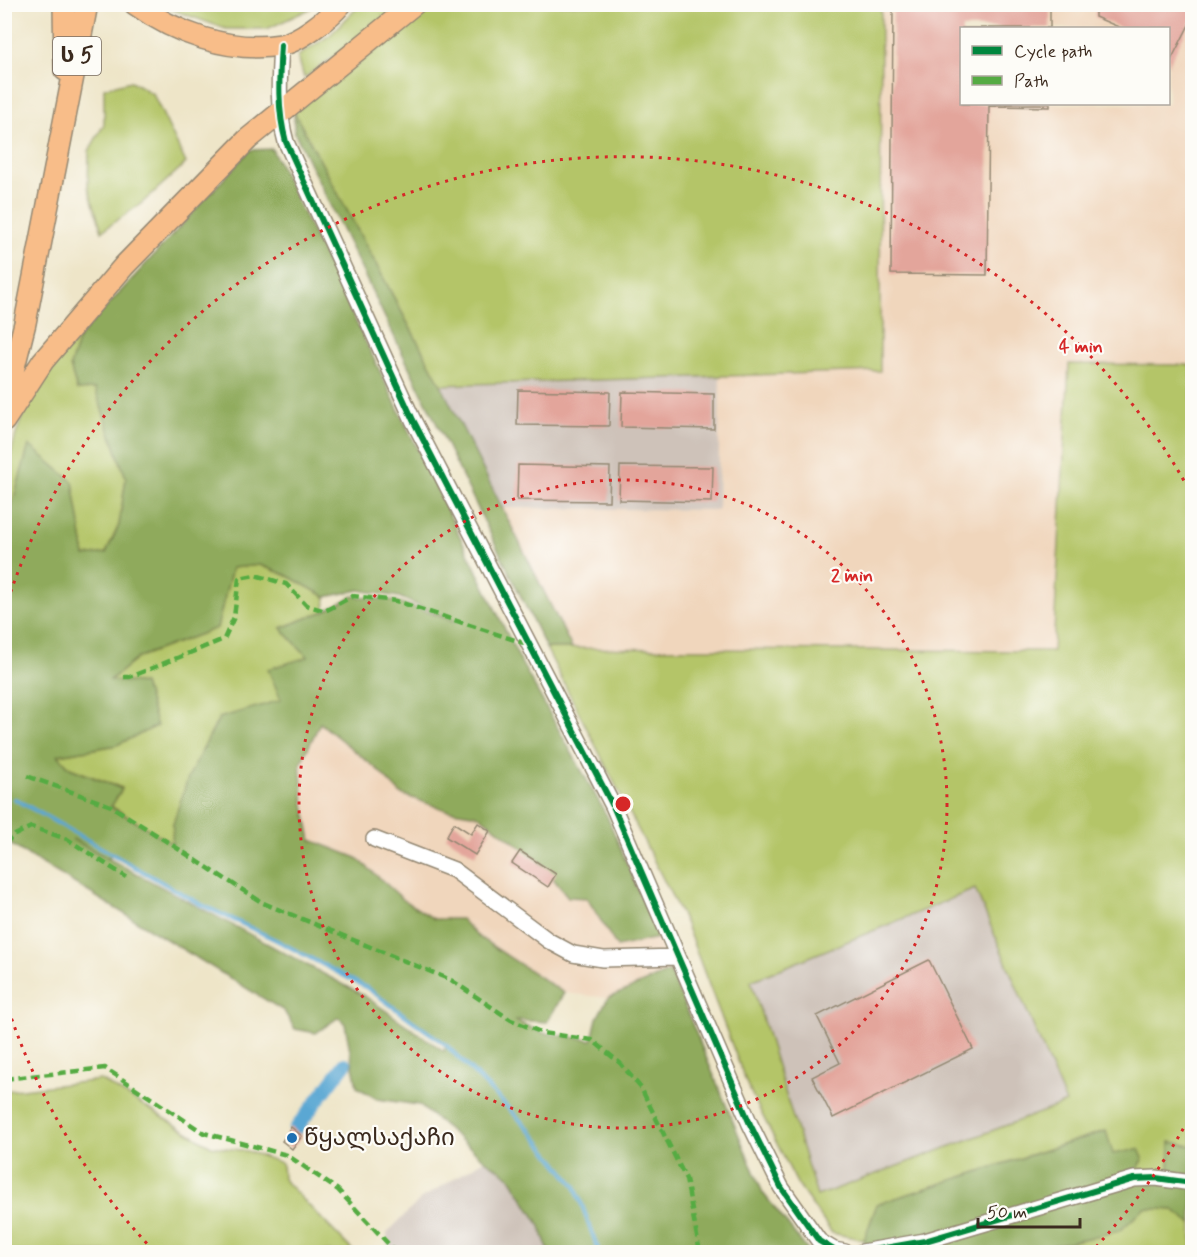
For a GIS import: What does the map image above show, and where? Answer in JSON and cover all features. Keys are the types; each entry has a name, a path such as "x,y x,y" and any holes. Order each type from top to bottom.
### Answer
{"highway":[{"name":"ს 5","path":"64,4 66,107"},
{"name":"ს 5","path":"4,407 25,323 87,4"},
{"path":"135,4 164,25 208,40 236,44 281,45 323,23 341,4"},
{"path":"4,421 43,361 124,266 248,139 414,4"}],"street":[{"path":"281,45 280,111 286,142 413,420 613,806 750,1124 781,1187 819,1241 834,1250 845,1252"},
{"path":"248,139 266,135 286,142"},
{"path":"374,839 454,870 549,941 573,954 603,959 677,957"},
{"path":"862,1252 925,1241 1134,1179 1156,1178 1192,1183"}],"shaded area":[{"path":"881,5 1192,5 1192,365 1069,364 1053,651 572,648 502,508 718,510 720,376 880,371"},
{"path":"720,376 718,510 502,508 441,385"},
{"path":"320,722 378,770 401,794 446,810 477,815 538,860 568,897 587,898 617,947 658,938 670,971 608,998 564,993 477,936 461,919 434,919 405,901 357,858 311,840 304,805 300,765"},
{"path":"975,889 1066,1103 817,1196 751,981"},
{"path":"485,1160 509,1176 539,1224 549,1252 388,1252 387,1233 421,1199"}],"green space":[{"path":"159,5 314,5 267,29 226,29"},
{"path":"360,5 405,5 304,78 298,56 330,35"},
{"path":"436,5 881,5 880,371 441,385 294,112"},
{"path":"131,81 153,94 186,163 142,203 102,231 88,187 89,151 104,124 104,88"},
{"path":"294,112 441,385 572,648 546,648 294,131"},
{"path":"272,149 522,664 607,816 658,938 617,947 587,898 568,897 538,860 478,815 446,810 401,794 378,770 320,723 300,765 304,805 311,840 357,858 405,901 434,919 461,919 477,936 564,993 547,1022 514,1020 543,1033 592,1040 597,1018 608,998 670,971 763,1193 809,1252 549,1252 539,1224 509,1176 485,1160 419,1105 377,1099 357,1087 345,1024 339,1017 316,1033 295,1029 284,1011 5,841 5,544 12,505 29,445 73,482 85,556 106,553 119,525 126,478 95,389 77,390 70,366 80,336 250,150","holes":["260,565 286,575 326,597 359,590 399,597 456,622 396,601 353,596 325,611 281,628 308,657 268,669 281,700 219,718 188,778 173,824 172,843 111,807 122,789 70,768 58,755 117,745 157,726 144,684 110,680 139,657 217,628 232,568","111,855 200,904 276,940 367,988 446,1045 444,1051 363,995 109,859"]},
{"path":"80,336 70,366 77,390 95,389 126,478 119,525 106,553 85,557 73,482 29,446 12,505 5,544 9,465 18,427 36,391"},
{"path":"1069,364 1192,365 1192,1146 1170,1143 1169,1172 1137,1172 1113,1154 1105,1131 877,1204 864,1240 832,1233 798,1185 748,1087 685,922 546,648 1053,651","holes":["975,889 1066,1103 817,1196 751,981"]},
{"path":"260,565 286,575 326,597 325,611 281,628 309,657 282,700 173,824 172,844 111,806 122,788 70,768 58,755 117,745 149,702 144,684 110,680 139,657 217,628 231,568"},
{"path":"101,1080 211,1146 247,1151 282,1163 283,1179 354,1252 5,1252 5,1091"},
{"path":"1106,1131 1113,1154 1139,1149 1143,1158 1134,1179 1169,1179 1170,1142 1192,1146 1192,1224 1174,1210 1145,1208 1119,1231 1037,1249 1046,1252 860,1252 877,1204"},
{"path":"1145,1208 1174,1210 1192,1224 1192,1252 1046,1252 1036,1249 1119,1231"}],"building":[{"path":"1095,4 1192,4 1192,19 1170,62 1170,27 1119,27 1095,17"},
{"path":"893,5 1050,5 1050,27 960,27 960,105 1050,105 1050,107 989,106 987,275 891,274"},
{"path":"518,390 610,392 609,426 517,425"},
{"path":"622,392 714,394 714,429 621,427"},
{"path":"518,465 610,467 609,501 517,500"},
{"path":"620,466 713,467 712,502 619,500"},
{"path":"454,823 471,834 478,823 490,831 475,855 446,837"},
{"path":"520,851 556,874 548,887 512,863"},
{"path":"929,960 973,1049 833,1118 812,1077 840,1063 817,1016"},
{"name":"წყალსაქაჩი","path":"291,1127 302,1136 292,1149 282,1141"}],"waterway":[{"path":"15,799 200,904 276,940 367,988 446,1045 531,1131 575,1186 599,1252"},
{"path":"295,1130 345,1064"}],"marked path":[{"path":"124,677 130,677 224,639 234,617 239,578 255,575 286,584 306,605 325,611 353,596 396,601 527,644"},
{"path":"27,776 111,806 263,903 451,980 511,1020 543,1033 592,1040 620,1063 641,1088 686,1179 700,1252"},
{"path":"4,844 13,836 31,827 67,839 126,877"},
{"path":"4,1079 105,1068 204,1133 287,1155 338,1190 396,1252"}],"cycle path":[{"path":"281,45 280,106 286,142 413,420 613,806 750,1124 781,1187 819,1241 834,1250 845,1252"},
{"path":"862,1252 925,1241 1134,1179 1156,1178 1192,1183"}],"place":[{"name":"წყალსაქაჩი","path":"292,1138"}]}
